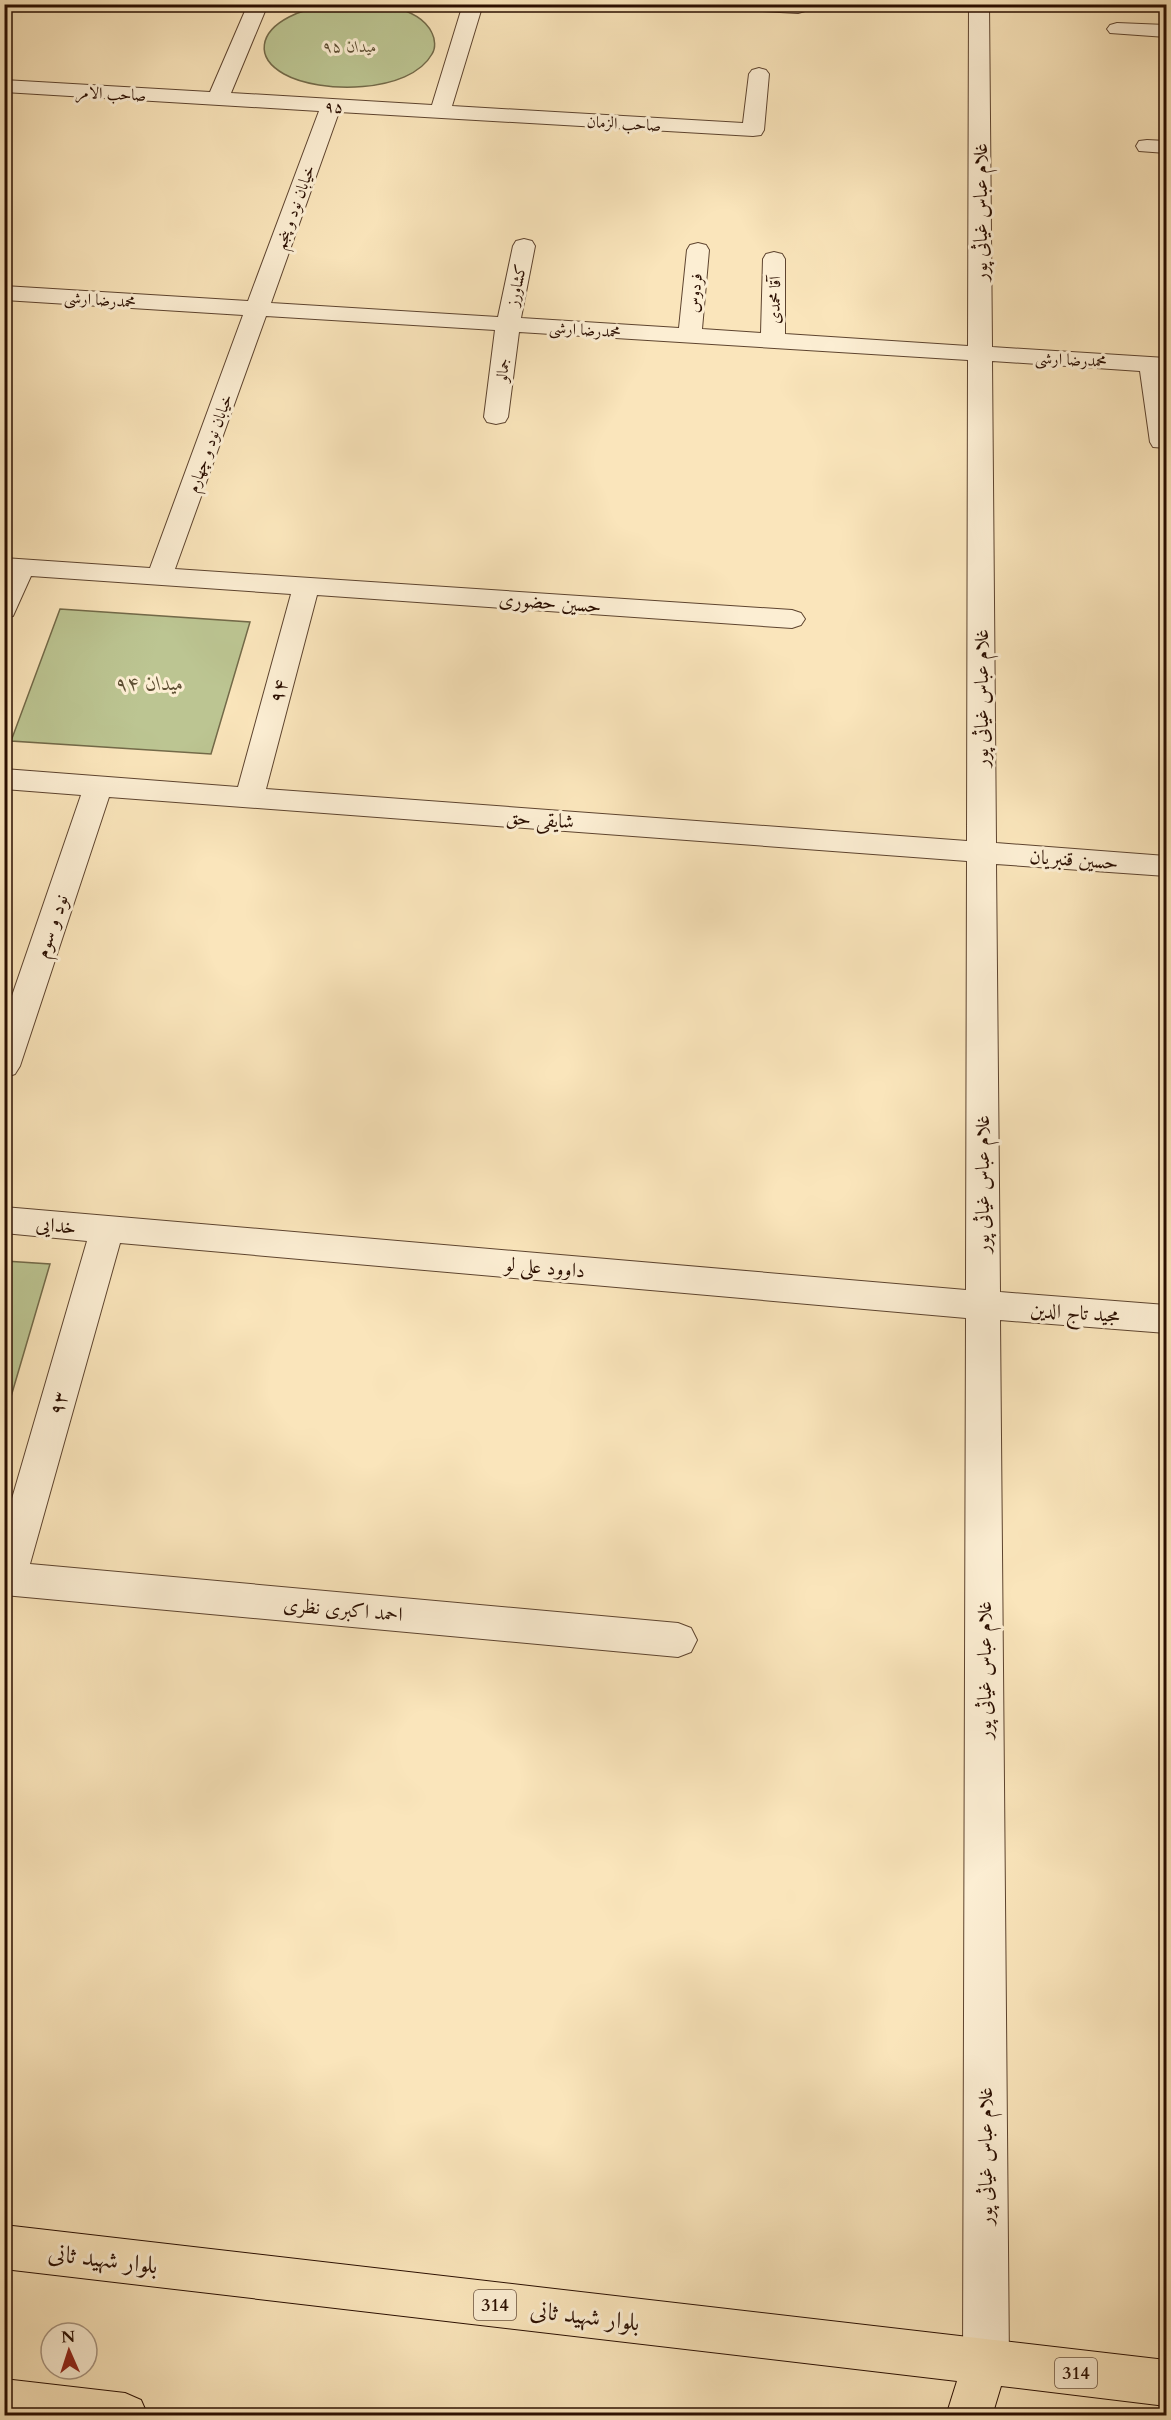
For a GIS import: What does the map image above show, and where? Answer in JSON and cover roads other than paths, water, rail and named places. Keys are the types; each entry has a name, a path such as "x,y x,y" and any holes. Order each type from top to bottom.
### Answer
{"main road":[{"name":"بلوار شهید ثانی","path":"4,2247 1167,2383"},
{"path":"969,2415 986,2363"},
{"path":"4,2402 125,2415"}],"street":[{"path":"218,99 258,4"},
{"path":"440,112 473,4"},
{"path":"746,4 798,7"},
{"name":"غلام عباس غیاثی ‌پور","path":"979,4 986,2363"},
{"path":"1128,24 1167,32"},
{"name":"صاحب الزمان","path":"440,112 753,130 759,74"},
{"name":"صاحب الامر","path":"4,86 218,99"},
{"name":"۹۵","path":"218,99 440,112"},
{"name":"خیابان نود و پنجم","path":"257,309 331,106"},
{"name":"کشاورز","path":"508,324 524,246"},
{"name":"فردوس","path":"690,336 698,250"},
{"name":"آقا محمدی","path":"773,341 774,259"},
{"name":"محمدرضا ارشی","path":"4,293 1159,364"},
{"name":"خیابان نود و چهارم","path":"160,576 257,309"},
{"name":"جمالو","path":"496,417 508,324"},
{"path":"1159,364 1162,442"},
{"path":"4,610 13,567"},
{"name":"حسین حضوری","path":"13,567 307,585 792,620"},
{"name":"۹۴","path":"249,798 307,585"},
{"name":"شایقی حق","path":"4,779 981,852"},
{"name":"نود و سوم","path":"4,1066 98,787"},
{"name":"حسین قنبریان","path":"981,852 1167,866"},
{"name":"خدایی","path":"4,1220 107,1229"},
{"name":"داوود علی لو","path":"107,1229 982,1305"},
{"name":"۹۳","path":"6,1578 107,1229"},
{"name":"مجید تاج الدین","path":"982,1305 1167,1319"},
{"name":"احمد اکبری نظری","path":"6,1578 678,1640"}],"park label":[{"name":"میدان ۹۵","path":"350,46"},
{"name":"میدان ۹۴","path":"150,683"}]}
